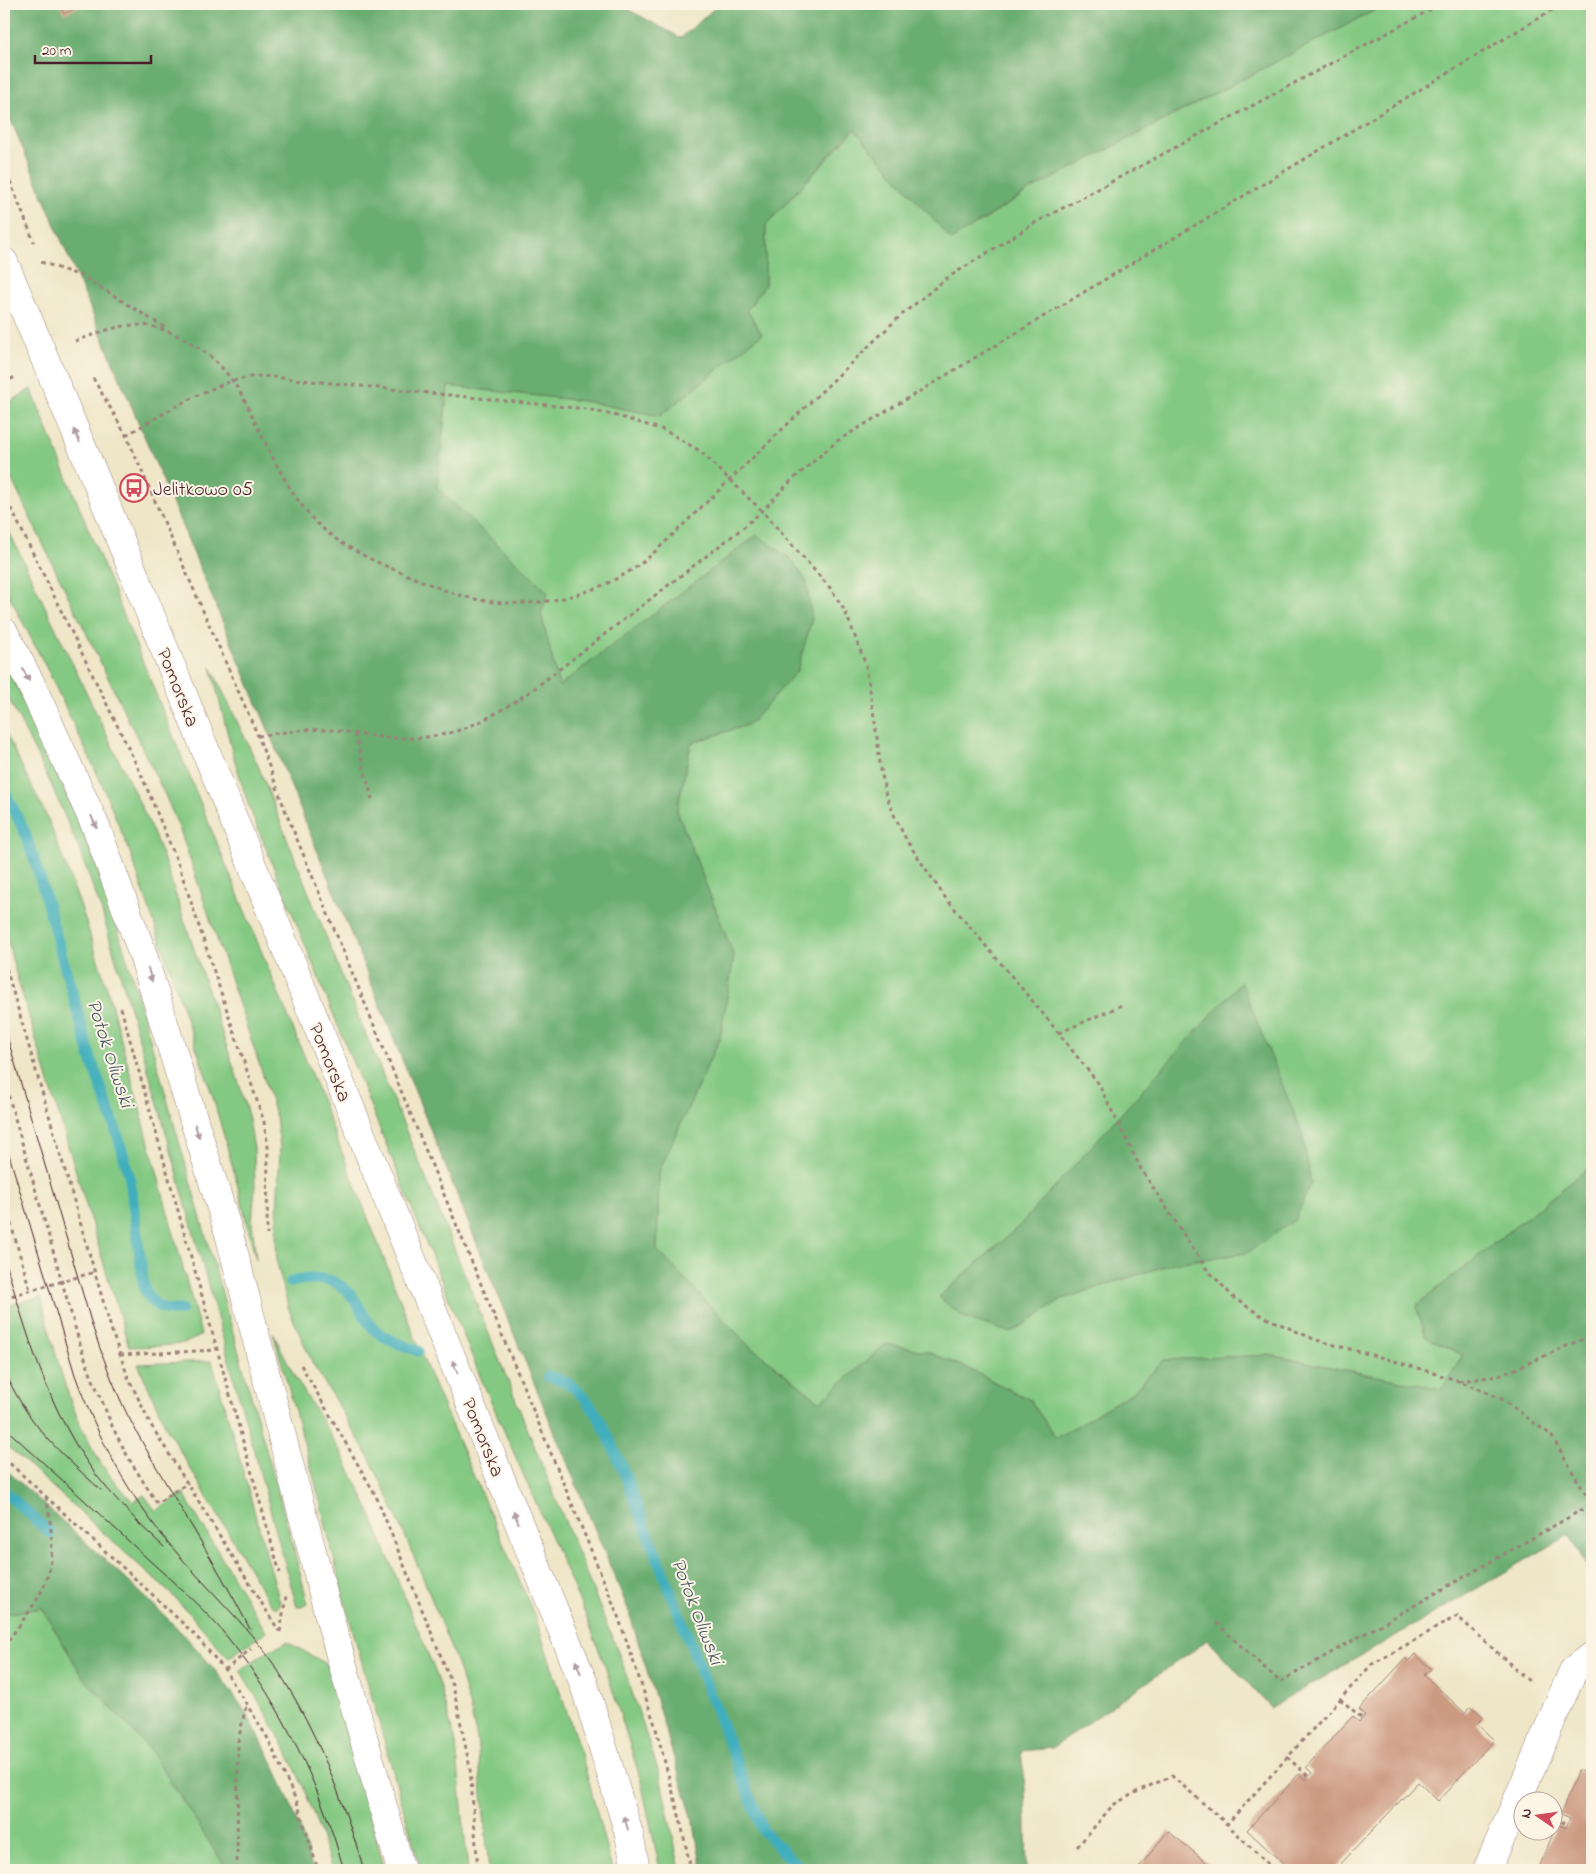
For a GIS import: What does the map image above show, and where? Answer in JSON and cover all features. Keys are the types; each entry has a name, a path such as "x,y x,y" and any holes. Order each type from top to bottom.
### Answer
{"street":[{"name":"Pomorska","path":"4,262 12,304 96,480 584,1684 629,1834 636,1870"},
{"path":"4,632 31,684 96,826 143,955 229,1234 330,1616 401,1870"},
{"path":"1487,1870 1573,1671 1592,1656"}],"path":[{"path":"41,262 84,277 204,352 221,366 232,380 257,424 270,454 296,496 307,513 321,527 359,552 432,586 479,600 507,604 536,603 588,590 614,580 636,567 659,548 731,480 899,317 947,278 1035,223 1441,4"},
{"path":"258,736 311,729 378,737 422,738 446,734 480,723 531,691 736,533 762,511 816,457 858,426 1562,4"},
{"path":"72,343 123,326 140,325 156,327 174,333"},
{"path":"92,376 126,435 258,736 287,815 617,1613 655,1725 680,1819 691,1870"},
{"path":"126,435 213,388 232,380 251,376 282,376 586,409 664,430 700,451 762,511 814,568 845,610 866,665 885,792 907,841 944,896 1059,1033 1098,1083 1141,1169 1205,1267 1234,1298 1262,1316 1316,1340 1459,1381 1500,1398 1551,1435 1592,1504 1280,1682 1216,1623"},
{"path":"4,494 141,774 179,866 264,1122 268,1146 266,1244"},
{"path":"355,734 372,799"},
{"path":"4,961 120,1355 138,1399 151,1425 280,1632 286,1596 284,1587"},
{"path":"120,1005 281,1577"},
{"path":"1059,1033 1122,1005"},
{"path":"4,1080 79,1341 97,1391 129,1459 157,1503 188,1483"},
{"path":"4,1200 30,1290"},
{"path":"4,1298 95,1272"},
{"path":"1459,1381 1499,1376 1592,1335"},
{"path":"120,1355 216,1350"},
{"path":"299,1361 376,1496 453,1686 470,1768 478,1870"},
{"path":"4,1458 155,1596 195,1636 225,1670 267,1736 297,1802 318,1870"},
{"path":"4,1647 36,1600 46,1581 52,1556 52,1529 46,1496"},
{"path":"1227,1824 1371,1666 1457,1616 1534,1685"},
{"path":"225,1670 251,1649"},
{"path":"1340,1699 1362,1718"},
{"path":"237,1870 238,1741 247,1702"},
{"path":"1287,1757 1308,1776"},
{"path":"1077,1847 1113,1805 1140,1790 1172,1776 1227,1824 1274,1870"}],"green space":[{"path":"4,4 618,4 681,38 719,4 1387,4 1030,190 951,240 854,129 766,225 765,285 747,310 762,334 660,416 584,401 448,386 437,488 548,592 541,614 559,686 757,535 791,559 806,580 812,619 797,671 750,724 691,743 677,811 734,956 720,1038 659,1171 657,1250 746,1343 820,1402 886,1344 925,1351 967,1368 1030,1400 1056,1438 1133,1392 1164,1360 1269,1355 1442,1389 1463,1355 1426,1337 1416,1306 1592,1165 1592,1573 1569,1535 1271,1708 1208,1640 1052,1748 1021,1751 1025,1788 1027,1870 702,1870 694,1823 628,1609 503,1308 264,720 4,104"},
{"path":"1387,4 1592,4 1592,1165 1416,1306 1426,1337 1463,1355 1442,1389 1269,1355 1164,1360 1133,1392 1056,1438 1030,1400 967,1368 925,1351 886,1344 820,1402 746,1343 657,1251 659,1171 720,1038 734,956 677,811 691,743 750,724 757,535 559,686 541,614 437,488 448,386 584,401 660,416 762,334 747,310 765,285 766,225 855,129 978,224 1030,190","holes":["1018,1227 1247,1253 1174,1263 1062,1299 1011,1333 939,1297"]},
{"path":"31,389 303,1053 430,1376 534,1614 583,1760 612,1870 489,1870 477,1739 457,1664 424,1580 385,1490 368,1455 312,1362 289,1310 277,1263 276,1238 280,1147 276,1118 180,830 165,795 4,464 4,406"},
{"path":"4,521 150,825 163,857 239,1083 249,1119 254,1149 255,1187 252,1222 256,1260 212,1094 131,855 100,780 48,671 4,586"},
{"path":"4,662 29,710 89,846 111,907 134,982 287,1523 308,1604 297,1607 162,1118 102,912 79,849 51,784 4,689"},
{"path":"211,667 257,763 347,989 622,1662 660,1776 680,1870 660,1870 641,1781 605,1666 586,1616 482,1381 248,804 232,751"},
{"path":"4,730 48,819 82,910 107,988 201,1334 187,1342 129,1347 14,967 4,925"},
{"path":"1241,982 1302,1133 1311,1183 1295,1220 1247,1253 1174,1263 1062,1299 1011,1333 963,1317 939,1297 1018,1227"},
{"path":"41,1297 58,1363 72,1405 91,1446 106,1471 133,1502 144,1495 156,1511 183,1493 266,1632 228,1658 172,1595 4,1443 4,1306"},
{"path":"273,1333 294,1375 343,1456 366,1503 437,1676 456,1744 468,1870 421,1870 345,1603 315,1482"},
{"path":"212,1361 280,1602 277,1608 271,1605 167,1429 138,1364"},
{"path":"4,1468 167,1618 229,1688 254,1726 274,1766 292,1807 313,1870 227,1870 151,1751 83,1677 42,1608 4,1614"},
{"path":"42,1608 83,1677 151,1751 227,1870 4,1870 4,1614"},
{"path":"287,1642 327,1664 385,1870 332,1870 313,1813 292,1762 276,1730 240,1670 273,1648"}],"building":[{"path":"59,4 85,4 64,14"},
{"path":"1415,1654 1431,1669 1424,1675 1465,1713 1471,1706 1484,1717 1477,1724 1494,1740 1438,1801 1418,1782 1335,1870 1290,1870 1247,1830 1299,1774 1306,1780 1312,1773 1306,1767 1353,1716 1359,1722 1365,1715 1359,1709 1406,1658 1408,1661"},
{"path":"1578,1770 1592,1776 1592,1870 1538,1870 1550,1842 1564,1842 1564,1827 1566,1828 1570,1818 1564,1815 1564,1806"},
{"path":"1168,1831 1216,1870 1137,1870"}],"waterway":[{"name":"Potok Oliwski","path":"4,790 25,833 38,871 90,1056 119,1139 130,1179 144,1288 150,1299 158,1306 168,1310 181,1310"},
{"name":"Potok Oliwski","path":"291,1282 319,1279 336,1283 350,1293 373,1328 394,1342 418,1351"},
{"name":"Potok Oliwski","path":"548,1376 567,1383 577,1391 587,1400 602,1423 624,1472 763,1831 801,1870"},
{"path":"4,1491 50,1533"}],"tram line":[{"path":"4,1026 92,1325 112,1381 127,1414 157,1468 221,1575 250,1629"},
{"path":"4,1138 75,1375 104,1443 128,1486 155,1527 264,1650 290,1690 316,1739 327,1765 347,1816 364,1870"},
{"path":"4,1256 40,1370 65,1425 97,1476 140,1524"},
{"path":"4,1369 23,1405 45,1436 101,1490"},
{"path":"4,1427 210,1617 248,1664 283,1719 298,1748 323,1808 344,1870"},
{"path":"135,1520 164,1547"}],"place":[{"name":"Jelitkowo 05","path":"134,488"}]}
